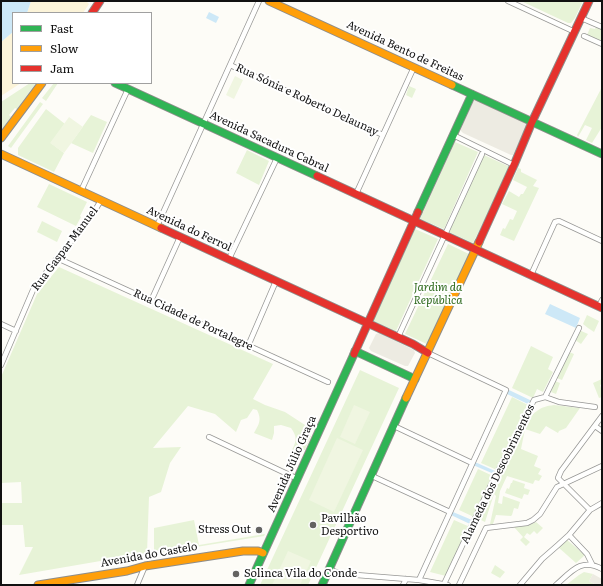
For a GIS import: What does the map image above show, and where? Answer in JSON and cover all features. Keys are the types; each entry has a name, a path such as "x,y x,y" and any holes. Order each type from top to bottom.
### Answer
{"street":[{"path":"93,12 100,1"},
{"path":"157,226 259,1"},
{"name":"Avenida Bento de Freitas","path":"269,1 602,154"},
{"path":"508,1 575,32"},
{"path":"322,585 514,165 532,122 589,1"},
{"path":"581,18 602,27"},
{"path":"584,36 602,44"},
{"name":"Rua Sónia e Roberto Delaunay","path":"230,65 383,135"},
{"path":"356,194 414,67"},
{"path":"1,138 41,84"},
{"name":"Avenida Sacadura Cabral","path":"117,84 414,222"},
{"path":"81,191 128,89"},
{"name":"Avenida Júlio Graça","path":"249,585 472,94"},
{"path":"453,135 514,165"},
{"name":"Avenida do Ferrol","path":"1,154 368,324"},
{"path":"398,337 482,154"},
{"path":"229,259 277,158"},
{"name":"Rua Gaspar Manuel","path":"1,365 33,290 84,226 100,200"},
{"path":"531,275 554,222 559,221 602,241"},
{"path":"414,222 474,250 601,305"},
{"path":"151,301 180,237"},
{"name":"Rua Cidade de Portalegre","path":"57,258 328,382"},
{"path":"248,346 276,281"},
{"path":"1,324 16,331"},
{"path":"368,324 413,344 428,353 506,390 418,580"},
{"name":"Alameda dos Descobrimentos","path":"446,585 488,491 534,400 545,397 579,328"},
{"path":"356,351 415,379"},
{"path":"545,397 559,402 595,407"},
{"path":"590,510 558,478 602,416"},
{"path":"394,426 472,463"},
{"path":"595,426 602,431"},
{"path":"209,437 298,479"},
{"path":"459,585 486,528 527,523 533,520 540,514 557,487 602,466"},
{"path":"372,476 450,512"},
{"path":"520,585 542,560 569,535 590,510 602,503"},
{"path":"569,535 587,554 592,564"},
{"name":"Avenida do Castelo","path":"38,585 127,571 145,566 243,551 258,551 263,553"},
{"path":"556,585 578,566 592,564 601,567"},
{"path":"137,585 145,566"},
{"path":"329,569 344,574 418,580 446,585"},
{"path":"403,585 406,579"}],"green space":[{"path":"521,1 583,1 575,18 571,23 568,23"},
{"path":"596,27 602,29 602,42 587,35 590,28 595,29"},
{"path":"235,76 243,80 234,99 226,95"},
{"path":"28,84 35,84 17,109 15,108 9,115 11,117 1,131 1,102"},
{"path":"53,84 57,84 46,101 42,98"},
{"path":"409,86 416,89 412,98 406,95"},
{"path":"602,87 602,127 592,143 586,140 592,128 585,125 578,137 577,135"},
{"path":"40,102 43,104 11,148 8,146"},
{"path":"46,109 65,124 51,143 64,153 54,172 18,155 18,148"},
{"path":"91,115 107,122 93,153 71,143"},
{"path":"69,117 83,127 64,153 50,143"},
{"path":"455,142 478,152 444,229 420,219"},
{"path":"247,150 269,161 259,185 236,173"},
{"path":"484,155 510,167 473,243 449,232"},
{"path":"518,168 521,169 521,172 537,180 533,186 539,188 514,241 500,235 510,219 513,220 517,211 502,204 509,191 519,197 523,194 527,187 513,180"},
{"path":"49,184 87,202 76,226 37,207"},
{"path":"42,221 62,231 57,242 37,232"},
{"name":"Jardim da República","path":"415,229 438,239 396,331 373,321"},
{"name":"Jardim da República","path":"448,244 471,255 429,345 405,334"},
{"path":"59,267 273,364 253,399 285,412 305,425 302,432 311,436 305,450 292,450 296,439 291,428 281,425 274,426 272,440 254,433 259,422 257,410 253,409 247,418 241,420 236,432 215,414 188,406 153,448 181,447 170,463 161,492 149,497 147,553 19,575 33,547 25,547 23,525 1,525 1,503 22,503 21,482 1,483 1,377 37,294"},
{"path":"587,315 599,321 594,332 583,324"},
{"path":"579,330 588,334 581,344 575,340"},
{"path":"531,346 553,357 548,369 553,372 543,392 537,389 533,398 512,388"},
{"path":"569,352 574,354 562,380 557,378"},
{"path":"360,370 399,388 308,585 260,585"},
{"path":"602,379 602,384 600,385 602,397 599,398 593,383"},
{"path":"555,381 560,383 556,394 551,392"},
{"path":"512,397 528,405 497,470 481,463"},
{"path":"354,405 370,412 355,444 340,437"},
{"path":"554,405 580,408 566,428 558,433 546,426 540,434 525,429 521,449 538,456 534,466 541,469 538,474 542,476 539,481 535,480 533,484 507,476 500,491 498,503 502,504 503,496 520,502 518,509 514,508 511,516 496,515 493,524 490,524 496,496 494,494 485,522 477,518 526,422 538,410"},
{"path":"337,438 363,450 334,512 309,500"},
{"path":"478,469 493,476 474,517 459,510"},
{"path":"513,480 525,484 524,488 530,490 528,495 524,494 522,499 505,493 507,488 509,489"},
{"path":"194,520 199,545 265,534 264,536 159,553 154,552 154,528"},
{"path":"454,520 470,527 446,576 430,572"},
{"path":"536,522 543,528 537,534 534,531 530,535 527,533 524,537 530,542 526,546 520,540 523,537 514,527 529,525"},
{"path":"567,540 585,555 576,563 558,547"},
{"path":"288,551 311,561 300,585 272,585"},
{"path":"495,565 505,572 500,578 491,573"},
{"path":"584,572 593,574 589,581 596,585 566,585 579,575"}],"sand":[{"path":"31,1 88,1 87,2 89,4 84,12 27,12"},
{"path":"12,33 12,84 19,84 1,96 1,42"}],"shaded area":[{"path":"476,100 526,123 527,125 513,155 461,131 473,102"},
{"path":"379,333 414,350 415,353 408,366 371,351 369,348 376,334"},
{"path":"593,574 602,579 602,585 596,585 589,581"}],"water":[{"path":"1,1 31,1 27,12 12,12 12,33 1,42"},
{"path":"209,12 219,17 216,23 206,18"},
{"path":"550,304 580,318 576,328 545,314"},
{"path":"509,390 532,401 530,405 507,394"},
{"path":"475,462 495,471 494,474 473,465"},
{"path":"453,512 472,520 470,524 451,515"}],"traffic: fast":[{"path":"117,84 317,176"},
{"path":"452,85 602,154"},
{"path":"418,212 472,94"},
{"path":"355,351 415,379"},
{"path":"249,585 354,354"},
{"path":"322,585 406,398"}],"traffic: slow":[{"path":"269,1 452,85"},
{"path":"1,138 41,84"},
{"path":"1,154 161,228"},
{"path":"406,398 479,242"},
{"path":"38,585 127,571 145,566 243,551 258,551 263,553"}],"traffic: jam":[{"path":"93,12 100,1"},
{"path":"479,242 532,122 589,1"},
{"path":"317,176 602,308"},
{"path":"354,354 418,212"},
{"path":"161,228 413,344 428,353"}],"place":[{"name":"Pavilhão Desportivo","path":"313,525"},
{"name":"Stress Out","path":"259,530"},
{"name":"Solinca Vila do Conde","path":"236,574"}]}
